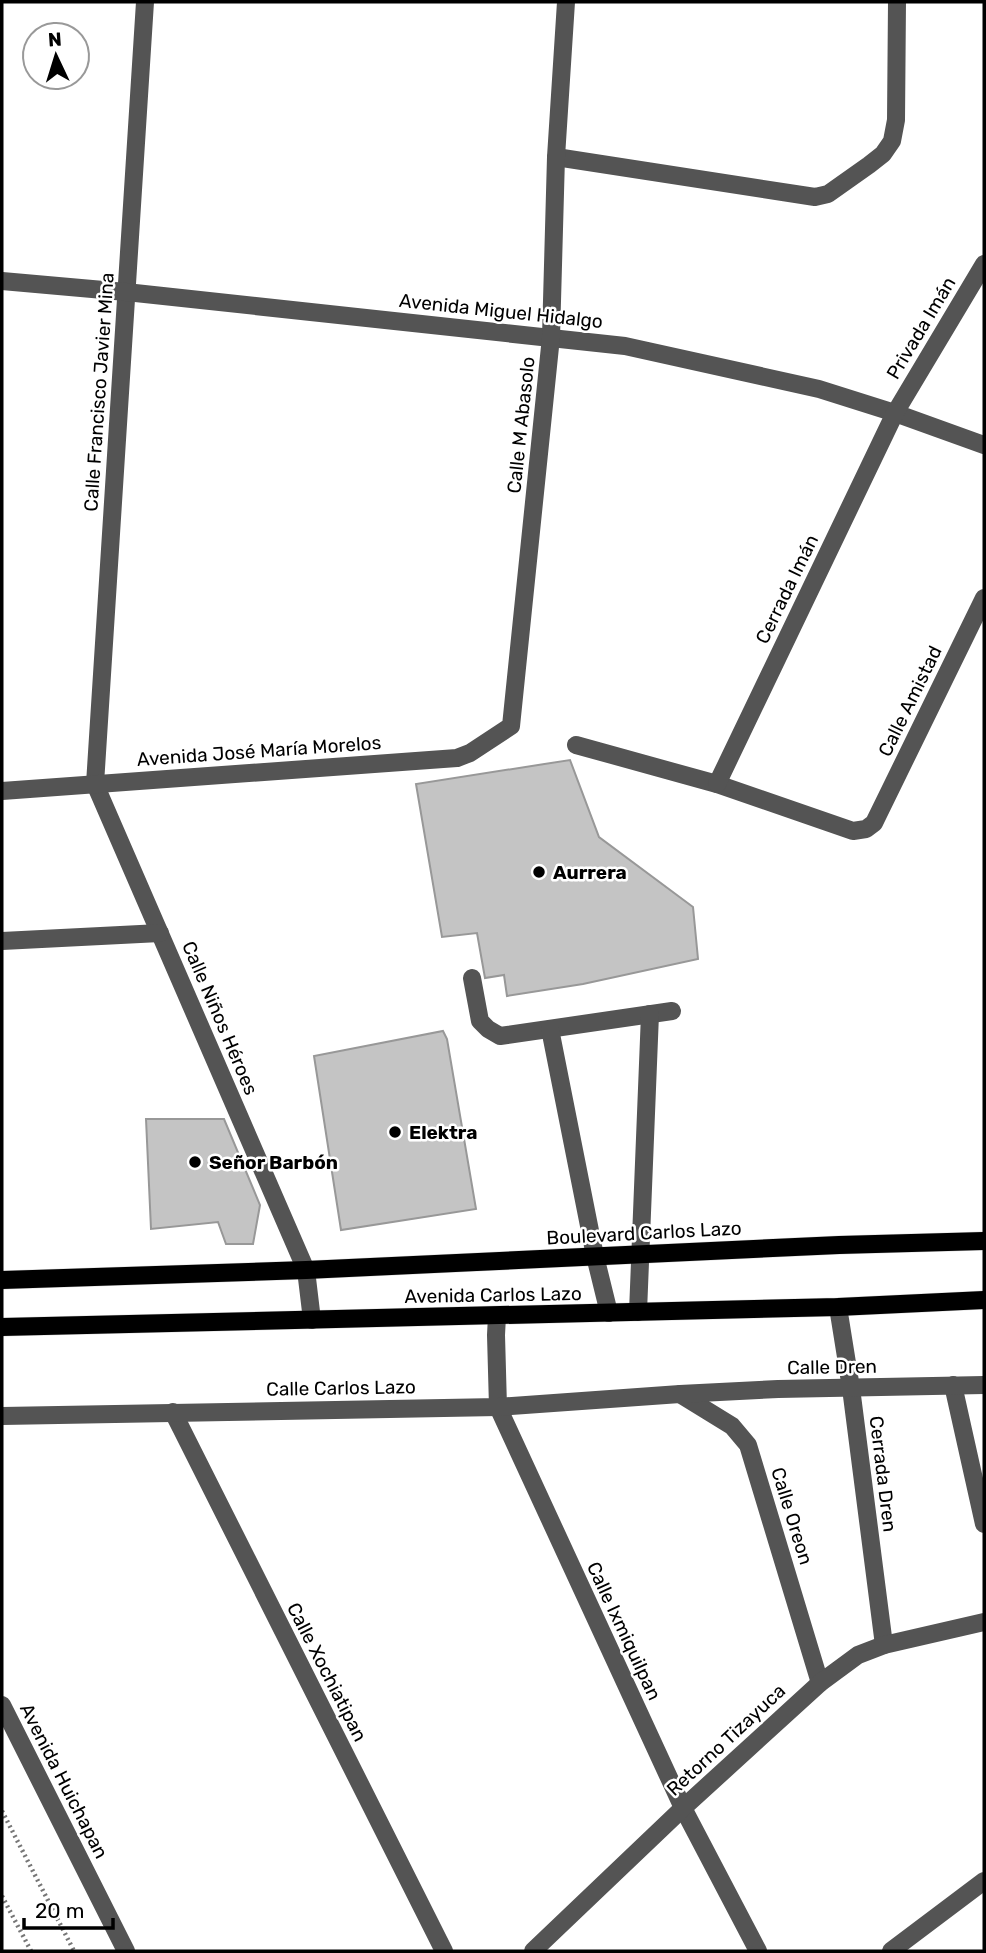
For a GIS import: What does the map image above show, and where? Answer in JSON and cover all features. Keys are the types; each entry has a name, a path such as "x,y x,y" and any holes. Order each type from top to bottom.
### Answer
{"main road":[{"name":"Boulevard Carlos Lazo","path":"306,1270 839,1245 984,1241"},
{"path":"2,1280 306,1270"},
{"name":"Avenida Carlos Lazo","path":"2,1327 838,1307 984,1300"}],"street":[{"name":"Calle Francisco Javier Mina","path":"95,784 145,2"},
{"name":"Calle M Abasolo","path":"511,726 551,337 556,157 566,2"},
{"path":"556,157 815,197 828,194 869,166 883,154 892,141 896,120 897,2"},
{"name":"Privada Imán","path":"895,413 984,264"},
{"name":"Avenida Miguel Hidalgo","path":"2,281 625,346 819,388 984,445"},
{"name":"Cerrada Imán","path":"717,784 895,413"},
{"name":"Calle Amistad","path":"717,784 853,831 866,829 874,823 984,598"},
{"name":"Avenida José María Morelos","path":"2,791 457,758 470,753 511,726"},
{"path":"576,745 717,784"},
{"name":"Calle Niños Héroes","path":"95,784 306,1270 312,1320"},
{"path":"2,941 160,933"},
{"path":"472,978 480,1021 500,1036 671,1011"},
{"path":"638,1312 650,1014"},
{"path":"550,1029 595,1256 609,1313"},
{"name":"Cerrada Dren","path":"838,1307 884,1646"},
{"name":"Calle Ixmiquilpan","path":"497,1316 498,1401 683,1808 758,1951"},
{"path":"953,1385 984,1524"},
{"name":"Calle Dren","path":"680,1394 984,1385"},
{"name":"Calle Carlos Lazo","path":"2,1416 680,1394"},
{"name":"Calle Oreon","path":"680,1394 732,1426 748,1445 820,1683"},
{"name":"Calle Xochiatipan","path":"173,1412 444,1951"},
{"name":"Retorno Tizayuca","path":"533,1951 683,1808 820,1683 858,1655 884,1646 984,1622"},
{"name":"Avenida Huichapan","path":"2,1705 126,1951"},
{"path":"891,1951 907,1946 984,1881"}],"path":[{"path":"2,1811 74,1951"},
{"path":"2,1896 30,1951"}],"building":[{"name":"Aurrera","path":"570,760 599,837 693,907 698,959 583,984 507,996 504,975 485,978 477,933 442,937 416,784"},
{"name":"Elektra","path":"443,1031 447,1039 476,1209 341,1230 314,1056"},
{"name":"Señor Barbón","path":"146,1119 224,1119 260,1205 253,1244 226,1244 218,1222 151,1229"}],"place":[{"name":"Aurrera","path":"539,872"},
{"name":"Elektra","path":"395,1132"},
{"name":"Señor Barbón","path":"195,1162"}]}
